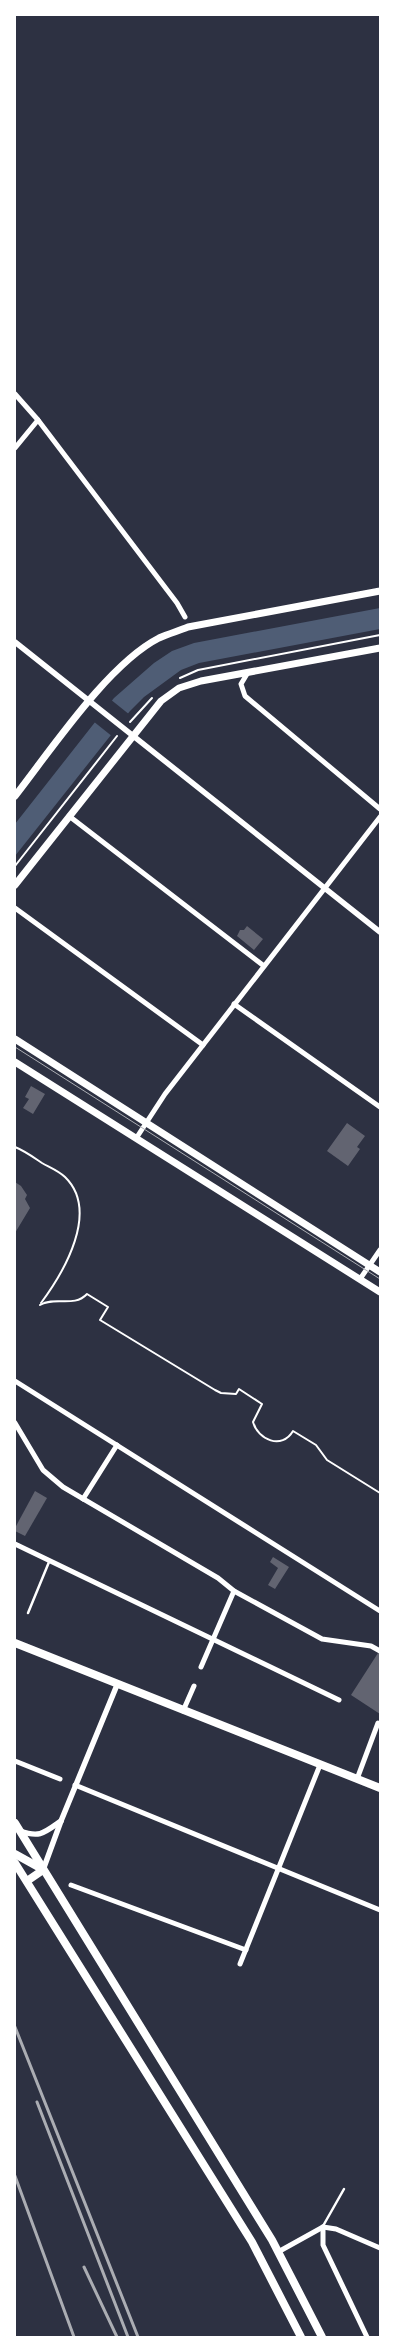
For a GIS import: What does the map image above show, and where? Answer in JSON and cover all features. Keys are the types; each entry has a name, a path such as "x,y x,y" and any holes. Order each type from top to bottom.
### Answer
{"main road":[{"path":"15,796 112,675 138,652 158,638 188,627 380,591"},
{"path":"15,886 132,735 161,701 179,688 201,681 380,648"},
{"path":"15,1039 380,1272"},
{"path":"15,1062 137,1137 380,1292"},
{"path":"15,1643 183,1712 380,1788"},
{"path":"17,1827 278,2252 322,2337"},
{"path":"15,1854 43,1870"},
{"path":"15,1862 252,2242 301,2337"},
{"path":"27,1881 43,1870"}],"street":[{"path":"15,394 38,420 177,603 185,617"},
{"path":"15,448 38,420"},
{"path":"15,642 380,932"},
{"path":"247,674 241,684 245,696 380,809"},
{"path":"70,816 264,966"},
{"path":"137,1137 165,1094 380,817"},
{"path":"15,908 203,1045"},
{"path":"234,1004 380,1107"},
{"path":"360,1279 380,1250"},
{"path":"15,1381 380,1611"},
{"path":"15,1423 43,1470 63,1487 218,1578 234,1591 322,1639 364,1645 380,1652"},
{"path":"83,1499 117,1445"},
{"path":"15,1544 339,1700"},
{"path":"201,1667 234,1591"},
{"path":"43,1870 75,1785 118,1685"},
{"path":"183,1712 194,1686"},
{"path":"357,1779 378,1724"},
{"path":"15,1761 60,1779"},
{"path":"240,1964 320,1765"},
{"path":"75,1785 380,1910"},
{"path":"17,1827 30,1834 40,1835 61,1821"},
{"path":"71,1885 246,1950"},
{"path":"323,2227 323,2245 366,2337"},
{"path":"278,2252 323,2227 336,2229 380,2248"}],"lane":[{"path":"28,1613 50,1561"},
{"path":"323,2227 344,2189"}],"path":[{"path":"15,866 117,736"},
{"path":"15,1147 63,1175 73,1188 80,1213 76,1243 40,1305 51,1300 78,1300 87,1294 108,1307 100,1320 215,1390 221,1393 236,1394 239,1390 262,1404 254,1422 257,1430 267,1438 282,1442 293,1431 316,1445 327,1460 380,1493"}],"water":[{"path":"380,608 380,629 199,663 181,670 144,697 130,711 15,856 15,824 114,698 154,663 172,651 194,643"}],"pier":[{"path":"110,699 130,715 113,737 93,721"}],"building":[{"path":"247,926 263,939 254,950 237,936 240,930 244,930"},
{"path":"31,1086 45,1094 33,1114 23,1108 29,1099 25,1097"},
{"path":"347,1123 365,1136 357,1147 360,1149 348,1166 327,1151"},
{"path":"15,1182 21,1186 27,1195 25,1199 30,1208 15,1233"},
{"path":"35,1491 47,1498 25,1536 15,1531 15,1528"},
{"path":"273,1557 289,1567 275,1589 268,1585 278,1568 270,1562"},
{"path":"378,1653 380,1654 380,1714 351,1695"}],"tram line":[{"path":"15,1047 380,1279"}],"railway":[{"path":"15,2027 138,2337"},
{"path":"37,2102 128,2337"},
{"path":"15,2176 74,2337"},
{"path":"84,2267 117,2337"}]}
